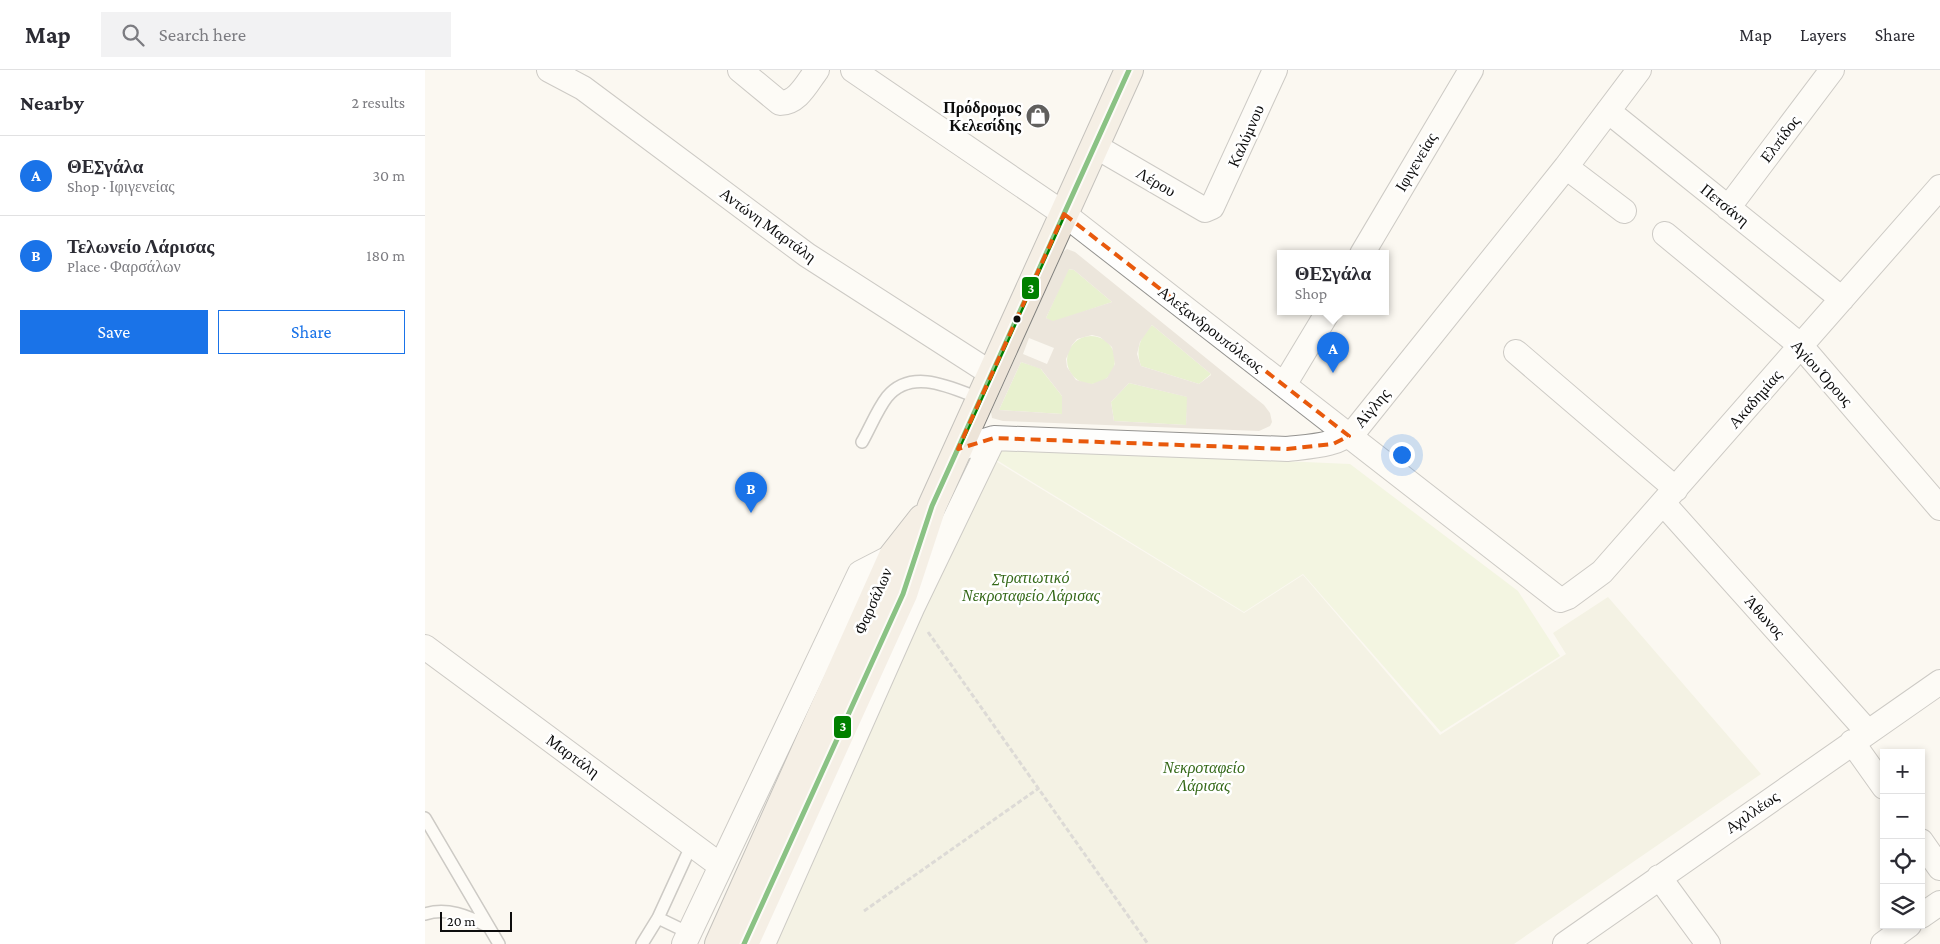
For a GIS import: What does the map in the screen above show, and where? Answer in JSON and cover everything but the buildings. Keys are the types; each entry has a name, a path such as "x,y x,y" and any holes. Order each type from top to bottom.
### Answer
{"main road":[{"path":"903,563 932,506 1129,70"},
{"name":"Φαρσάλων","path":"719,944 903,563"},
{"name":"Φαρσάλων","path":"744,944 903,563"}],"street":[{"name":"Αντώνη Μαρτάλη","path":"549,70 583,88 807,255 992,374"},
{"path":"740,70 780,103 789,103 795,99 817,70"},
{"name":"Αλεξανδρουπόλεως","path":"855,70 1064,214 1561,600"},
{"name":"Καλύμνου","path":"1216,202 1275,70"},
{"name":"Ιφιγενείας","path":"1364,250 1471,70"},
{"name":"Αίγλης","path":"958,449 993,438 1287,449 1333,444 1349,436 1567,167 1639,70"},
{"name":"Ελπίδος","path":"1728,208 1832,70"},
{"name":"Πετσάνη","path":"1609,111 1842,299"},
{"name":"Λέρου","path":"1095,146 1205,210 1212,207 1216,202"},
{"path":"1567,167 1624,211"},
{"name":"Ακαδημίας","path":"1561,600 1568,598 1602,572 1842,299 1937,197"},
{"name":"Αγίου Όρους","path":"1665,234 1801,346 1940,508"},
{"path":"1284,385 1326,315"},
{"name":"Άθωνος","path":"1516,352 1669,496 1860,736 1880,778"},
{"path":"763,944 913,606 993,438"},
{"name":"Φαρσάλων","path":"687,939 860,573 903,563"},
{"name":"Μαρτάλη","path":"425,647 721,866"},
{"name":"Αχιλλέως","path":"1565,944 1860,736 1940,682"},
{"path":"1925,847 1940,868"},
{"path":"1659,877 1708,944"},
{"path":"1925,913 1940,903"},
{"path":"1883,944 1904,929"}],"lane":[{"path":"862,442 887,396 910,384 921,381 934,382 981,399"},
{"path":"425,818 499,944"},
{"path":"642,944 658,918 692,844"},
{"path":"425,914 449,912 467,916 487,926"},
{"path":"658,918 687,939"}],"path":[{"path":"913,606 916,616 1148,944"},
{"path":"864,912 1039,788"}],"highlighted area":[{"path":"1064,214 1349,436 1333,444 1287,449 994,438 958,449"}],"green space":[{"path":"1068,269 1074,270 1112,302 1053,322 1046,318"},
{"path":"1152,325 1211,374 1199,384 1141,366 1139,360 1140,344 1144,334"},
{"path":"1086,336 1096,336 1105,340 1111,346 1115,360 1111,374 1105,380 1096,384 1086,384 1077,380 1071,374 1067,365 1067,355 1071,346 1077,340"},
{"path":"1021,362 1040,368 1062,396 1062,414 999,410"},
{"path":"1129,383 1188,397 1186,425 1114,421 1111,402"},
{"path":"1000,449 1350,464 1518,591 1560,656 1441,732 1303,574 1244,612 995,459"},
{"name":"Νεκροταφείο Λάρισας","path":"994,460 1244,613 1303,575 1440,735 1566,654 1553,633 1608,597 1761,774 1514,944 773,944 802,868"}],"shaded area":[{"path":"1067,249 1075,252 1264,405 1270,413 1272,422 1270,426 1259,431 1003,421 992,418 991,412 1063,252","holes":["1069,269 1074,270 1112,302 1053,321 1046,318","1152,325 1211,375 1199,384 1141,366 1137,354 1140,342","1092,335 1100,337 1112,347 1115,364 1107,378 1092,384 1076,380 1067,367 1066,359 1077,339","1029,338 1054,348 1047,364 1023,354","1021,362 1041,369 1062,396 1062,414 999,410","1129,383 1187,397 1186,425 1114,421 1111,402"]}],"transit line":[{"name":"3","path":"744,944 903,594 932,506 1129,70"}],"place":[{"name":"Πρόδρομος Κελεσίδης","path":"1038,116"},
{"name":"ΘΕΣγάλα","path":"1333,373"},
{"name":"Τελωνείο Λάρισας","path":"751,513"}],"park label":[{"name":"Στρατιωτικό Νεκροταφείο Λάρισας","path":"1031,586"}]}
